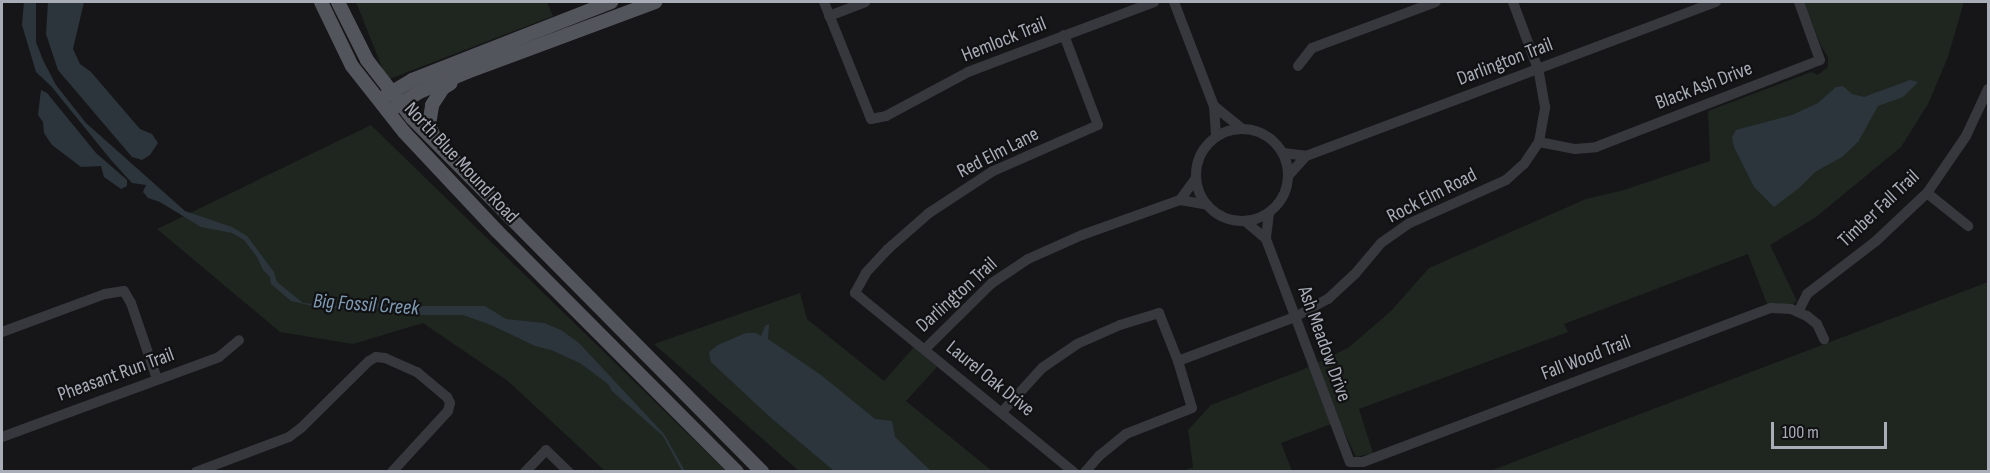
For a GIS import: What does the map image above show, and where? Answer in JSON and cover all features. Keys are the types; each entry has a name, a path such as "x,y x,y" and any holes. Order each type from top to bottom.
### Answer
{"main road":[{"name":"North Blue Mound Road","path":"321,2 352,66 377,101 497,231 737,471"},
{"name":"North Blue Mound Road","path":"338,2 367,60 390,93 439,149 762,471"},
{"path":"377,101 412,80 611,2"},
{"path":"387,112 419,92 467,72 653,2"},
{"name":"North Blue Mound Road","path":"439,149 429,125 432,105 443,88 467,72"},
{"path":"598,333 612,321"}],"street":[{"path":"824,2 829,16 865,2"},
{"name":"Hemlock Trail","path":"829,16 871,119 886,116 968,72 1154,2"},
{"path":"1174,2 1214,106 1216,137"},
{"path":"1298,66 1312,48 1436,2"},
{"name":"Rock Elm Road","path":"1178,361 1295,317 1328,299 1355,274 1381,243 1410,223 1506,180 1524,164 1539,142 1545,107 1544,89 1513,2"},
{"name":"Darlington Trail","path":"1289,175 1306,156 1716,2"},
{"name":"Black Ash Drive","path":"1539,142 1575,149 1596,147 1820,60 1799,2"},
{"name":"Red Elm Lane","path":"855,293 866,273 888,249 929,213 993,171 1098,125 1064,35"},
{"name":"Timber Fall Trail","path":"1798,312 1807,294 1876,241 1928,194 1966,136 1988,93"},
{"path":"1196,178 1201,197 1207,205 1218,215 1231,220 1246,222 1269,213 1284,196 1289,175 1283,153 1266,135 1242,129 1214,106"},
{"path":"1207,205 1180,200 1196,178 1201,155 1216,137 1242,129"},
{"name":"Darlington Trail","path":"1283,153 1306,156"},
{"path":"1928,194 1968,226"},
{"name":"Darlington Trail","path":"924,349 992,283 1028,259 1082,235 1180,200"},
{"name":"Ash Meadow Drive","path":"1269,213 1266,239 1350,462"},
{"name":"Ash Meadow Drive","path":"1246,222 1266,239"},
{"path":"2,332 105,294 124,291 131,303 158,379"},
{"name":"Laurel Oak Drive","path":"855,293 1074,471"},
{"name":"Fall Wood Trail","path":"1350,462 1363,462 1771,308 1798,312"},
{"path":"1798,312 1817,324 1824,339"},
{"path":"1002,411 1042,368 1077,344 1120,325 1159,313 1178,361 1192,408 1126,434 1085,471"},
{"name":"Pheasant Run Trail","path":"2,438 219,357 239,340"},
{"path":"196,471 289,436 301,428 369,361 376,357 417,372 447,397 448,411 392,471"},
{"path":"525,471 546,450 569,471"}],"shaded area":[{"path":"356,2 547,2 553,16 387,80"},
{"path":"1804,2 1964,2 1948,57 1928,104 1901,147 1816,217 1770,245 1797,301 1793,304 1767,304 1748,254 1564,324 1568,332 1359,409 1373,453 1356,457 1339,421 1281,443 1292,471 1180,472 1193,467 1188,430 1211,405 1302,370 1348,348 1391,311 1429,268 1586,199 1624,190 1710,161 1708,111 1811,72 1818,75 1828,67 1828,57 1821,46"},
{"path":"371,125 726,471 605,471 508,381 423,323 353,344 280,332 157,229"},
{"path":"1988,282 1988,471 1490,471"},
{"path":"800,293 807,319 884,381 914,347 937,367 906,401 992,471 799,471 654,344"}],"water":[{"name":"Big Fossil Creek","path":"24,2 36,2 36,42 43,60 56,85 86,123 185,211 232,227 247,236 274,272 277,282 303,303 333,306 358,300 396,306 485,306 506,319 544,323 561,330 579,343 664,434 685,471 682,471 663,436 612,391 608,384 580,363 551,350 535,346 491,325 463,315 413,315 365,306 326,309 291,301 271,284 270,277 244,240 232,233 201,227 160,202 148,198 143,192 146,185 132,183 111,160 51,86 36,72 22,25"},
{"path":"48,2 84,2 73,49 80,64 91,72 140,129 152,134 158,143 150,155 142,160 132,157 58,70 46,34"},
{"path":"1910,80 1918,82 1903,97 1878,106 1858,142 1842,157 1815,172 1774,207 1754,187 1734,147 1732,137 1736,130 1792,115 1818,103 1836,87 1843,86 1852,94 1864,97"},
{"path":"41,90 47,93 96,153 127,180 127,186 121,189 104,177 101,166 81,167 52,145 44,133 43,122 38,115"},
{"path":"769,324 768,339 821,375 875,419 892,421 895,437 931,471 834,471 770,417 711,362 709,352 718,345 746,333 756,333 761,336 765,326"}]}
